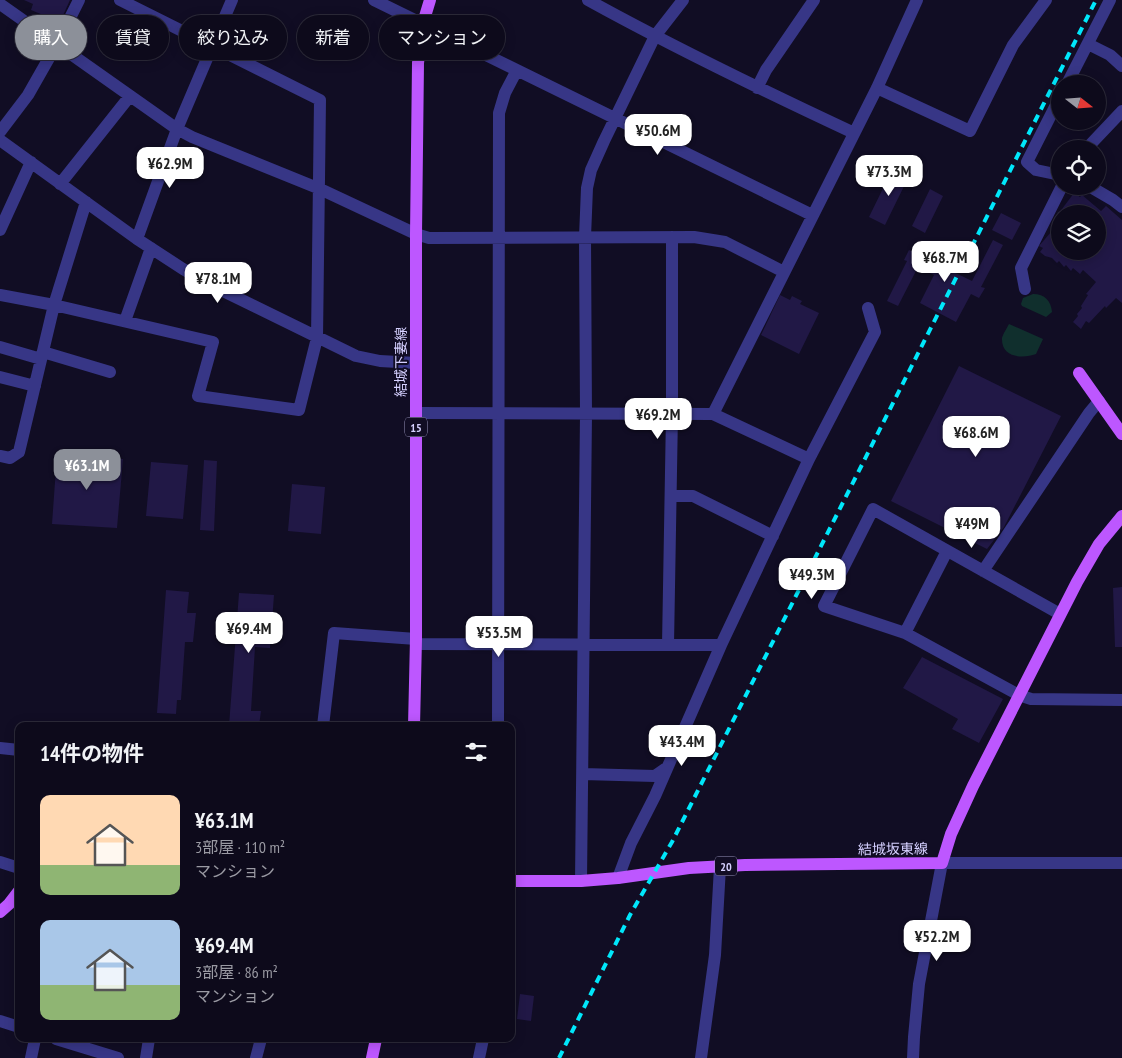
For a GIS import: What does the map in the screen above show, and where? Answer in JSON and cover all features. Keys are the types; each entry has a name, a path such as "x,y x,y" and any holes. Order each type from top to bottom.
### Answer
{"main road":[{"name":"結城下妻線","path":"425,15 430,0"},
{"name":"結城下妻線","path":"414,722 418,60"},
{"path":"1079,373 1122,434"},
{"name":"結城坂東線","path":"515,881 581,881 689,868 942,863 955,824 1060,614 1099,544 1122,516"},
{"path":"0,912 15,896"},
{"path":"372,1058 375,1042"}],"street":[{"path":"71,15 78,0"},
{"path":"120,0 179,30"},
{"path":"226,15 232,0"},
{"path":"374,0 406,15"},
{"path":"588,0 757,88 854,132"},
{"path":"581,881 586,414 585,237 587,188 591,170 654,36 683,0"},
{"path":"757,88 766,70 814,0"},
{"path":"713,414 877,88 917,0"},
{"path":"1072,75 1110,0"},
{"path":"877,88 970,131 1013,45 1042,1"},
{"path":"0,4 16,15"},
{"path":"1088,44 1110,55 1122,66"},
{"path":"0,132 28,95 48,60"},
{"path":"79,60 177,129 192,137 320,189 416,234 429,238 694,236 725,242 784,272"},
{"path":"136,239 177,129 206,60"},
{"path":"0,295 54,305 212,342 198,396 299,410 317,338 320,100 238,60"},
{"path":"497,60 812,215"},
{"path":"498,722 499,113 505,93 517,70"},
{"path":"60,184 130,96"},
{"path":"1096,140 1122,111"},
{"path":"1051,115 1027,162 1036,170 1051,174"},
{"path":"0,140 136,239 211,285 356,356 380,361 416,363"},
{"path":"0,230 31,162"},
{"path":"1025,288 1022,268 1058,195"},
{"path":"1104,195 1122,207"},
{"path":"0,456 10,458 19,452 54,305 86,202"},
{"path":"668,644 672,414 672,237"},
{"path":"125,321 151,248"},
{"path":"618,878 631,843 655,796 665,769 721,645 809,460 875,332 868,308"},
{"path":"0,347 110,372"},
{"path":"0,377 35,386"},
{"path":"982,571 1099,401"},
{"path":"416,413 713,414 809,460"},
{"path":"671,496 693,496 773,536"},
{"path":"1060,614 873,509 824,606 905,633 1019,695 1030,699 1122,700"},
{"path":"905,633 948,551"},
{"path":"323,722 334,633 416,641 499,645 721,645"},
{"path":"0,748 15,750"},
{"path":"583,774 655,776 665,769"},
{"path":"0,862 15,867"},
{"path":"914,1058 919,984 942,863 1122,863"},
{"path":"701,1058 715,955 720,867"},
{"path":"0,1021 15,1026"},
{"path":"31,1058 34,1042"},
{"path":"66,1042 118,1058"},
{"path":"146,1058 149,1042"},
{"path":"256,1058 260,1042"},
{"path":"479,1058 482,1042"}],"green space":[{"path":"1033,294 1041,295 1049,301 1052,312 1046,317 1022,306 1023,298"},
{"path":"1009,324 1043,339 1036,354 1019,356 1005,350 1002,338"}],"building":[{"path":"24,0 70,0 63,15 43,15 31,10 33,4"},
{"path":"893,168 909,176 885,225 869,217"},
{"path":"930,189 943,196 925,233 912,226"},
{"path":"1072,195 1080,197 1082,195 1094,205 1065,205"},
{"path":"1106,206 1122,220 1122,303 1116,298 1106,308 1105,306 1089,323 1086,321 1081,329 1073,322 1082,308 1081,306 1088,295 1086,294 1096,282 1083,270 1080,274 1073,268 1071,271 1066,265 1064,267 1059,261 1057,263 1054,260 1106,260"},
{"path":"1001,213 1021,223 1012,240 992,230"},
{"path":"1051,232 1051,258 1040,252 1043,248 1039,246"},
{"path":"993,240 1003,245 981,287 985,288 979,298 971,294 956,322 920,303 934,275 918,267 898,306 887,301 907,261 904,260 909,250 972,281"},
{"path":"780,295 790,300 792,296 802,301 800,304 819,313 799,354 761,335"},
{"path":"959,366 1061,416 1004,527 987,549 891,501"},
{"path":"57,454 123,459 117,528 52,524"},
{"path":"204,460 217,461 214,531 200,530"},
{"path":"151,462 188,465 183,519 146,516"},
{"path":"292,484 325,487 321,534 288,531"},
{"path":"1122,587 1122,647 1115,647 1113,588"},
{"path":"166,590 189,592 187,613 196,613 193,642 185,642 181,700 177,700 176,714 157,713"},
{"path":"239,593 274,595 270,648 255,647 251,711 261,711 260,722 229,722"},
{"path":"922,657 1003,699 979,743 952,729 958,719 903,688"},
{"path":"520,994 534,996 531,1021 517,1019"}],"railway":[{"path":"559,1058 630,915 672,842 1096,0"}]}
